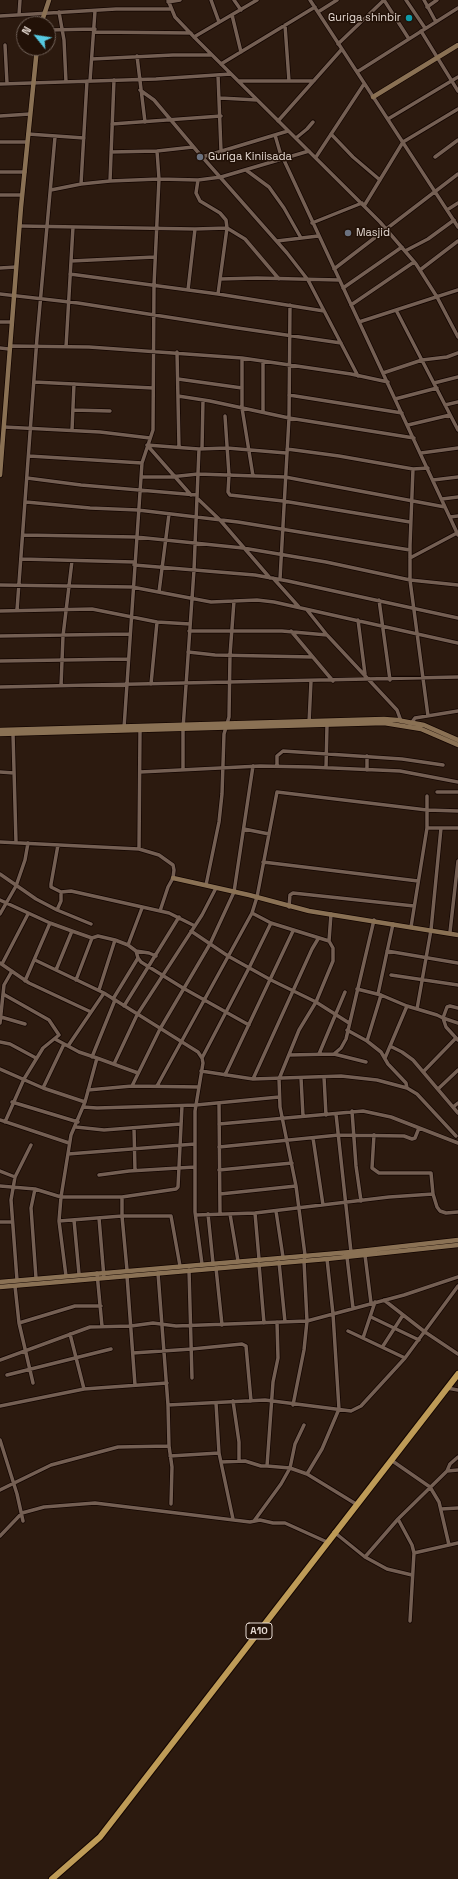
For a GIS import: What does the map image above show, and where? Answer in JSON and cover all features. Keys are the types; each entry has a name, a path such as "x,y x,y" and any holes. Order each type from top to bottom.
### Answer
{"highway":[{"name":"A10","path":"52,1879 100,1837 334,1532 458,1374"}],"main road":[{"path":"43,16 49,0"},
{"path":"373,97 458,45"},
{"path":"0,475 4,427 2,411 10,347 22,195 37,56"},
{"path":"0,730 309,724 384,719 434,729 458,740"},
{"path":"309,724 327,725 401,722"},
{"path":"411,724 458,745"},
{"path":"0,734 140,731 183,727"},
{"path":"174,878 257,897 289,907 450,932 458,935"},
{"path":"0,1287 216,1268 283,1257 351,1252 458,1240"},
{"path":"0,1282 238,1261 304,1261 458,1245"}],"street":[{"path":"19,15 20,0"},
{"path":"180,0 168,1 170,9 175,17 212,56 316,157 386,229 420,270 437,297 458,337"},
{"path":"211,0 219,22"},
{"path":"234,0 241,10"},
{"path":"194,37 258,0"},
{"path":"310,0 458,227"},
{"path":"318,12 337,0"},
{"path":"338,44 384,0 409,39"},
{"path":"406,0 425,28"},
{"path":"424,0 436,22"},
{"path":"428,7 437,0"},
{"path":"221,64 314,7"},
{"path":"357,72 458,8"},
{"path":"0,16 95,10 170,9"},
{"path":"81,184 89,81 95,31 95,10"},
{"path":"59,12 66,82"},
{"path":"232,15 241,52"},
{"path":"285,25 289,81"},
{"path":"56,30 191,33"},
{"path":"421,31 436,58 458,91"},
{"path":"5,45 7,83"},
{"path":"278,121 342,49"},
{"path":"92,59 173,54 212,56"},
{"path":"137,56 145,122"},
{"path":"0,84 139,80 231,74"},
{"path":"218,75 221,116 221,151"},
{"path":"388,118 458,77"},
{"path":"110,181 114,80"},
{"path":"238,81 314,80"},
{"path":"316,157 364,84"},
{"path":"140,90 154,100 220,178 277,241 308,280 358,376"},
{"path":"220,98 257,100"},
{"path":"312,223 363,205 403,142 458,109"},
{"path":"0,116 30,114"},
{"path":"112,124 221,116"},
{"path":"296,138 313,122"},
{"path":"202,157 288,131"},
{"path":"28,134 84,138"},
{"path":"331,134 353,157 380,180"},
{"path":"275,135 282,159 384,373 458,534 410,558"},
{"path":"17,610 36,347 55,137"},
{"path":"435,157 458,140"},
{"path":"0,142 28,142"},
{"path":"111,152 157,151 193,147"},
{"path":"124,728 130,616 142,463 153,430 154,285 159,179 157,151"},
{"path":"51,190 81,184 110,181 159,179 198,180 220,178 309,151"},
{"path":"246,170 269,187 302,238"},
{"path":"0,172 25,172"},
{"path":"334,269 458,174"},
{"path":"198,180 196,193 200,200 220,213 226,220 218,294"},
{"path":"0,195 22,195"},
{"path":"447,210 458,202"},
{"path":"343,288 403,249 428,239 454,220"},
{"path":"20,226 47,228 226,228 245,240 279,279"},
{"path":"66,347 73,227"},
{"path":"188,290 195,229"},
{"path":"277,241 318,236"},
{"path":"420,270 458,241"},
{"path":"71,261 155,257"},
{"path":"351,306 414,262"},
{"path":"0,268 16,267"},
{"path":"70,274 218,294 324,311"},
{"path":"220,279 339,280"},
{"path":"359,322 458,290"},
{"path":"0,294 69,301 341,343"},
{"path":"280,580 283,501 289,418 290,305"},
{"path":"396,310 450,415 457,425 458,430"},
{"path":"0,322 12,322"},
{"path":"0,348 66,347 177,352 242,358 388,382"},
{"path":"177,352 179,448"},
{"path":"384,373 422,360 447,357 458,353"},
{"path":"242,358 242,408 253,476"},
{"path":"263,361 263,412"},
{"path":"434,382 458,377"},
{"path":"178,379 242,388"},
{"path":"34,382 153,388"},
{"path":"72,430 74,384"},
{"path":"395,398 436,388"},
{"path":"289,395 402,413"},
{"path":"178,396 289,418 414,438"},
{"path":"183,770 183,727 194,570 198,474 204,400"},
{"path":"445,404 458,402"},
{"path":"73,410 110,412"},
{"path":"408,425 450,415"},
{"path":"225,416 229,475 228,492 230,495 283,501 410,522"},
{"path":"4,427 72,430 150,438"},
{"path":"147,445 201,449 227,448 286,451 339,456 413,468 428,468"},
{"path":"147,445 176,476 191,495"},
{"path":"421,453 458,448"},
{"path":"29,456 142,463"},
{"path":"413,468 410,522 410,580 428,716"},
{"path":"141,476 176,476 198,474 285,477 411,499 445,507"},
{"path":"433,480 458,477"},
{"path":"27,478 81,485 191,495 197,497 220,520 300,608"},
{"path":"442,499 458,497"},
{"path":"26,502 90,508 138,510 196,517 282,529 410,550"},
{"path":"159,592 169,514"},
{"path":"450,517 458,516"},
{"path":"23,535 136,538 244,548 410,580 458,585"},
{"path":"21,560 134,564 272,578 458,618"},
{"path":"61,686 63,636 72,561"},
{"path":"0,585 132,587 220,603 274,602 458,642"},
{"path":"379,600 381,625 390,680"},
{"path":"206,885 220,822 224,734 229,717 231,631 234,602"},
{"path":"0,610 92,609 157,622 190,624"},
{"path":"307,610 327,635 397,710 401,722"},
{"path":"358,620 365,675"},
{"path":"151,684 157,622"},
{"path":"189,631 291,631 327,635"},
{"path":"291,631 333,681"},
{"path":"0,636 130,634"},
{"path":"188,652 230,655 313,657"},
{"path":"0,661 128,658"},
{"path":"0,687 458,678"},
{"path":"309,724 311,681"},
{"path":"411,724 415,718 458,712"},
{"path":"326,768 327,725"},
{"path":"139,849 140,731"},
{"path":"13,734 16,842"},
{"path":"276,766 277,756 283,751 367,756 443,765"},
{"path":"367,756 367,770"},
{"path":"132,1086 160,1029 210,944 234,892 253,766"},
{"path":"140,772 276,766 400,771 458,782"},
{"path":"0,772 14,773"},
{"path":"157,1086 252,913 257,897 276,795 279,791 427,810 458,811"},
{"path":"436,792 458,792"},
{"path":"411,927 427,828 427,796"},
{"path":"427,828 458,828"},
{"path":"417,1009 431,930 441,828"},
{"path":"244,829 269,834"},
{"path":"0,843 16,842 139,849 159,855 173,865 174,878 168,887 160,911"},
{"path":"0,914 16,886 25,860 28,843"},
{"path":"58,845 51,887 61,892 71,891 160,911 179,917 195,926"},
{"path":"450,932 458,861"},
{"path":"264,862 418,881"},
{"path":"0,874 16,886 57,910 91,924"},
{"path":"114,1064 137,1015 162,974 195,926 216,888"},
{"path":"57,910 61,901 61,892"},
{"path":"289,907 290,895 294,893 414,906"},
{"path":"0,900 28,914 72,932 92,938 98,936 115,940 128,945 136,951 156,956"},
{"path":"128,945 142,908"},
{"path":"252,913 271,923 329,942"},
{"path":"28,914 1,964 25,981 91,1012"},
{"path":"293,1405 304,1350 307,1321 305,1255 296,1186 279,1098 279,1079 299,1030 316,1002 333,961 333,948 329,942 331,914"},
{"path":"124,1006 150,967 179,917"},
{"path":"334,1054 341,1048 346,1039 374,920"},
{"path":"25,981 50,923"},
{"path":"202,1264 196,1215 195,1144 196,1105 202,1058 271,923"},
{"path":"367,1041 394,924"},
{"path":"191,931 228,956 271,980 316,1002 349,1023"},
{"path":"225,1075 293,931"},
{"path":"56,970 72,932"},
{"path":"76,980 92,938"},
{"path":"254,1079 312,949 318,939"},
{"path":"99,990 115,940"},
{"path":"136,951 138,958 150,967 183,988 249,1025"},
{"path":"387,951 458,963"},
{"path":"92,1057 114,1000 138,958"},
{"path":"35,960 99,990 198,1052 202,1058"},
{"path":"0,1022 4,985 12,972"},
{"path":"391,975 458,986"},
{"path":"357,989 379,994 406,1006 458,1023"},
{"path":"318,1054 345,992"},
{"path":"44,1088 66,1045 104,993"},
{"path":"3,994 49,1020 59,1036 42,1048 12,1102 5,1122"},
{"path":"385,1058 406,1006"},
{"path":"423,1072 457,1039 446,1027 443,1018 447,1007 450,1006 458,1008"},
{"path":"1,1017 25,1024"},
{"path":"347,1030 367,1041 381,1052 406,1083 407,1088"},
{"path":"55,1039 92,1057 138,1073"},
{"path":"0,1042 10,1044 36,1058"},
{"path":"390,1046 413,1060 458,1113"},
{"path":"289,1055 334,1054 366,1062"},
{"path":"66,1276 59,1221 61,1197 69,1143 85,1102 97,1058"},
{"path":"0,1069 44,1088 85,1102"},
{"path":"438,1089 458,1070"},
{"path":"201,1071 254,1079 341,1076 376,1080 407,1088 417,1094 457,1135 451,1141"},
{"path":"324,1077 326,1115"},
{"path":"301,1078 303,1116"},
{"path":"88,1090 132,1086 199,1087"},
{"path":"83,1107 182,1106 279,1098"},
{"path":"12,1102 78,1122"},
{"path":"219,1103 220,1214"},
{"path":"453,1107 458,1103"},
{"path":"0,1186 35,1189 61,1197 122,1197 176,1189 178,1187 182,1106"},
{"path":"352,1111 353,1134 361,1201"},
{"path":"219,1124 363,1111 391,1117 458,1143"},
{"path":"336,1114 347,1203 351,1252"},
{"path":"0,1120 69,1143"},
{"path":"76,1127 104,1130 181,1124"},
{"path":"134,1128 135,1171"},
{"path":"220,1147 353,1134 404,1136 412,1139 415,1138 419,1128"},
{"path":"374,1135 372,1168 379,1173 431,1173 433,1194 440,1211 446,1213 458,1212"},
{"path":"313,1138 323,1205"},
{"path":"68,1154 195,1144"},
{"path":"17,1280 11,1200 15,1178 31,1145"},
{"path":"220,1170 292,1163"},
{"path":"99,1175 195,1167"},
{"path":"0,1171 15,1178"},
{"path":"220,1194 296,1186"},
{"path":"35,1189 31,1208 36,1278"},
{"path":"196,1215 255,1213 433,1194"},
{"path":"122,1197 122,1216 127,1270"},
{"path":"276,1211 283,1257"},
{"path":"255,1213 264,1323"},
{"path":"208,1214 213,1263"},
{"path":"230,1214 238,1261"},
{"path":"59,1221 122,1216 171,1216 180,1266"},
{"path":"99,1218 104,1278"},
{"path":"74,1220 79,1274"},
{"path":"0,1222 12,1222"},
{"path":"363,1338 371,1317 373,1303 365,1255"},
{"path":"347,1257 352,1308"},
{"path":"306,1474 322,1449 339,1409 333,1314 327,1259"},
{"path":"279,1262 285,1322"},
{"path":"216,1268 222,1325"},
{"path":"189,1270 192,1326 192,1378"},
{"path":"98,1273 102,1326"},
{"path":"158,1273 167,1383 169,1446 172,1468 170,1504"},
{"path":"128,1276 135,1385"},
{"path":"0,1360 90,1327 162,1324 192,1326 307,1321 434,1286 458,1277"},
{"path":"15,1286 24,1351 33,1383"},
{"path":"168,1405 251,1400 273,1401 293,1405 339,1409 351,1412 361,1406 405,1358 458,1286"},
{"path":"384,1300 425,1332 458,1354"},
{"path":"19,1323 76,1306 101,1306"},
{"path":"383,1346 403,1315"},
{"path":"371,1317 419,1340"},
{"path":"267,1466 273,1401 273,1382 278,1358 277,1322"},
{"path":"348,1331 383,1346 405,1358"},
{"path":"70,1334 84,1389"},
{"path":"133,1353 242,1344 246,1346 251,1400"},
{"path":"7,1375 29,1368 111,1349"},
{"path":"0,1406 84,1389 167,1383"},
{"path":"447,1388 458,1390"},
{"path":"233,1401 239,1442 239,1461"},
{"path":"216,1402 219,1453 233,1519"},
{"path":"254,1521 281,1484 290,1468 295,1444 304,1425"},
{"path":"0,1440 14,1482 23,1521"},
{"path":"0,1490 51,1465 118,1447 169,1446"},
{"path":"170,1456 219,1453"},
{"path":"365,1556 398,1519 447,1471 450,1464 458,1456"},
{"path":"391,1460 430,1487 439,1502 448,1545"},
{"path":"221,1462 239,1461 261,1466 290,1468 306,1474 356,1504"},
{"path":"447,1471 458,1470"},
{"path":"0,1536 22,1513 44,1507 94,1503 233,1519 285,1523 327,1542"},
{"path":"441,1510 458,1508"},
{"path":"398,1519 412,1545 414,1553 410,1621"},
{"path":"334,1532 365,1556 387,1569 412,1574"},
{"path":"414,1553 458,1543"}],"place":[{"name":"Guriga shinbir","path":"409,18"},
{"name":"Guriga Kiniisada","path":"200,157"},
{"name":"Masjid","path":"348,233"}]}
